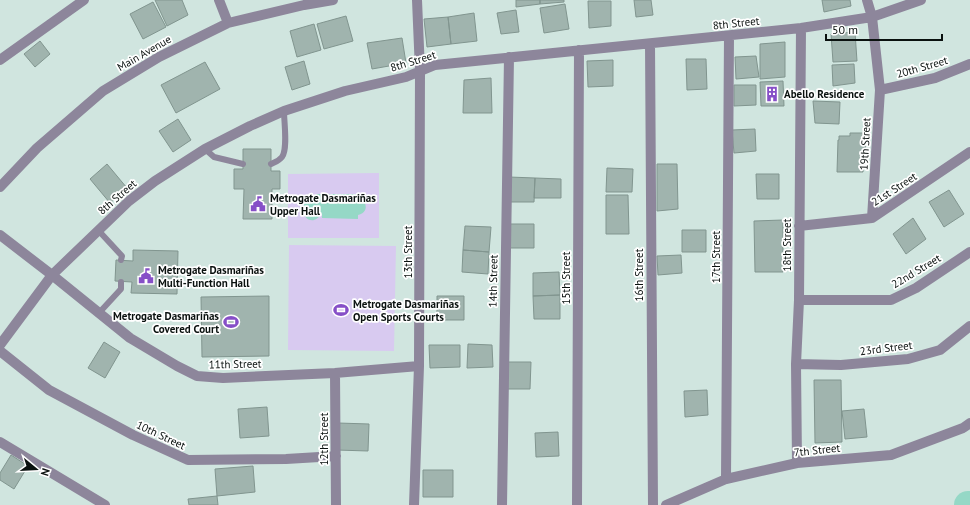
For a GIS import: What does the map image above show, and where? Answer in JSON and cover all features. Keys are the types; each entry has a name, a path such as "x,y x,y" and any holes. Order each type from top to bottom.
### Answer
{"street":[{"path":"0,60 84,0"},
{"path":"218,0 228,23"},
{"name":"Main Avenue","path":"0,187 37,148 102,91 159,57 228,23 332,0"},
{"name":"13th Street","path":"414,505 419,366 420,71 417,0"},
{"name":"19th Street","path":"867,0 872,17 880,90 872,218"},
{"name":"8th Street","path":"0,345 52,275 129,201 150,185 205,149 250,126 284,111 345,91 406,77 434,65 801,28 872,17 921,0"},
{"name":"18th Street","path":"797,463 796,364 799,300 801,28"},
{"name":"17th Street","path":"726,479 729,36"},
{"name":"16th Street","path":"650,44 653,505"},
{"name":"15th Street","path":"577,505 579,50"},
{"name":"14th Street","path":"502,505 508,57"},
{"name":"20th Street","path":"880,90 935,78 970,64"},
{"name":"21st Street","path":"799,226 872,218 970,152"},
{"name":"11th Street","path":"0,235 130,338 176,366 197,376 223,378 335,373 419,366"},
{"name":"22nd Street","path":"799,300 891,300 916,288 970,252"},
{"name":"23rd Street","path":"796,364 841,365 908,359 940,350 970,326"},
{"name":"10th Street","path":"0,351 49,390 132,435 188,460 286,459 336,456"},
{"name":"12th Street","path":"335,373 336,505"},
{"name":"7th Street","path":"666,505 726,479 797,463 891,455 964,428 970,423"},
{"path":"0,442 106,505"}],"lane":[{"path":"271,164 278,161 285,151 284,111"},
{"path":"205,149 214,157 243,164"},
{"path":"98,230 122,256 122,260"},
{"path":"98,314 121,289 121,282"}],"shaded area":[{"path":"379,173 379,238 288,238 288,174"},
{"path":"316,194 359,194 359,199 365,203 366,209 358,215 358,219 322,218 322,213 317,219 307,219 302,210 303,205 307,201 315,200"},
{"name":"Metrogate Dasmariñas Open Sports Courts","path":"289,245 396,246 394,351 288,350"}],"building":[{"path":"155,0 182,0 188,15 167,26"},
{"path":"516,0 540,0 540,4 516,7"},
{"path":"540,0 564,0 564,2 540,4"},
{"path":"634,0 651,0 653,15 636,17"},
{"path":"822,0 850,0 851,6 824,12"},
{"path":"588,1 611,1 611,26 589,28"},
{"path":"153,2 166,27 143,39 130,14"},
{"path":"565,4 569,29 544,33 540,8"},
{"path":"516,10 519,32 501,34 497,13"},
{"path":"474,13 477,41 451,44 448,17"},
{"path":"346,16 353,41 324,49 317,24"},
{"path":"448,17 451,44 427,47 424,19"},
{"path":"314,24 321,50 297,57 290,31"},
{"path":"855,32 857,61 833,62 831,34"},
{"path":"402,38 406,63 372,69 367,43"},
{"path":"40,41 50,54 35,67 24,54"},
{"path":"785,42 785,77 760,79 760,44"},
{"path":"756,56 759,77 736,79 735,57"},
{"path":"686,59 706,59 707,89 687,90"},
{"path":"613,60 613,86 588,87 587,61"},
{"path":"304,61 310,84 292,90 285,67"},
{"path":"205,62 220,89 176,113 161,85"},
{"path":"854,64 855,83 833,86 832,65"},
{"path":"491,78 492,113 463,113 464,80"},
{"name":"Abello Residence","path":"783,81 784,106 761,106 760,82"},
{"path":"734,85 756,85 756,105 734,106"},
{"path":"813,101 840,102 839,124 815,123"},
{"path":"178,119 191,140 173,152 159,131"},
{"path":"755,129 756,151 734,153 732,130"},
{"path":"850,133 866,133 863,172 837,172 839,136 850,136"},
{"path":"243,149 271,149 271,171 280,171 280,189 272,189 272,219 243,219 244,189 234,189 234,169 243,169"},
{"path":"107,164 127,188 110,203 90,179"},
{"path":"657,164 677,164 678,209 657,211"},
{"path":"607,168 633,169 632,192 606,192"},
{"path":"756,174 779,174 779,199 757,199"},
{"path":"509,177 535,178 534,202 508,202"},
{"path":"535,178 561,179 561,198 534,198"},
{"path":"949,190 964,214 944,227 929,202"},
{"path":"606,195 628,195 629,234 606,234"},
{"path":"913,218 926,239 906,254 893,234"},
{"path":"783,220 783,272 755,272 754,221"},
{"path":"507,224 534,224 534,248 507,248"},
{"path":"465,226 491,227 489,252 463,250"},
{"path":"682,230 706,230 706,252 682,252"},
{"name":"Metrogate Dasmariñas Multi-Function Hall","path":"133,250 178,251 177,294 131,293 132,282 115,281 116,260 133,261"},
{"path":"463,250 489,252 488,274 462,272"},
{"path":"681,255 682,273 658,275 657,256"},
{"path":"559,272 560,295 533,296 533,273"},
{"path":"560,295 560,319 534,319 533,296"},
{"name":"Metrogate Dasmariñas Covered Court","path":"269,296 269,356 202,357 201,297"},
{"path":"437,296 464,296 464,320 437,320"},
{"path":"104,342 120,352 105,378 88,368"},
{"path":"468,344 492,345 493,367 467,368"},
{"path":"429,345 460,345 460,367 430,368"},
{"path":"506,362 531,362 530,389 506,389"},
{"path":"814,380 841,380 842,442 815,443"},
{"path":"707,390 708,415 685,417 684,391"},
{"path":"267,407 269,436 240,438 238,409"},
{"path":"864,409 867,437 845,439 842,411"},
{"path":"338,423 369,424 368,451 337,450"},
{"path":"558,432 559,456 536,457 535,433"},
{"path":"11,455 28,466 14,489 0,480 0,473"},
{"path":"253,466 255,492 217,496 215,469"},
{"path":"423,470 453,470 453,497 423,497"},
{"path":"217,496 218,505 189,505 188,499"}],"place":[{"name":"Abello Residence","path":"772,94"},
{"name":"Metrogate Dasmariñas Upper Hall","path":"258,204"},
{"name":"Metrogate Dasmariñas Multi-Function Hall","path":"146,276"},
{"name":"Metrogate Dasmariñas Open Sports Courts","path":"341,310"},
{"name":"Metrogate Dasmariñas Covered Court","path":"231,322"}]}
